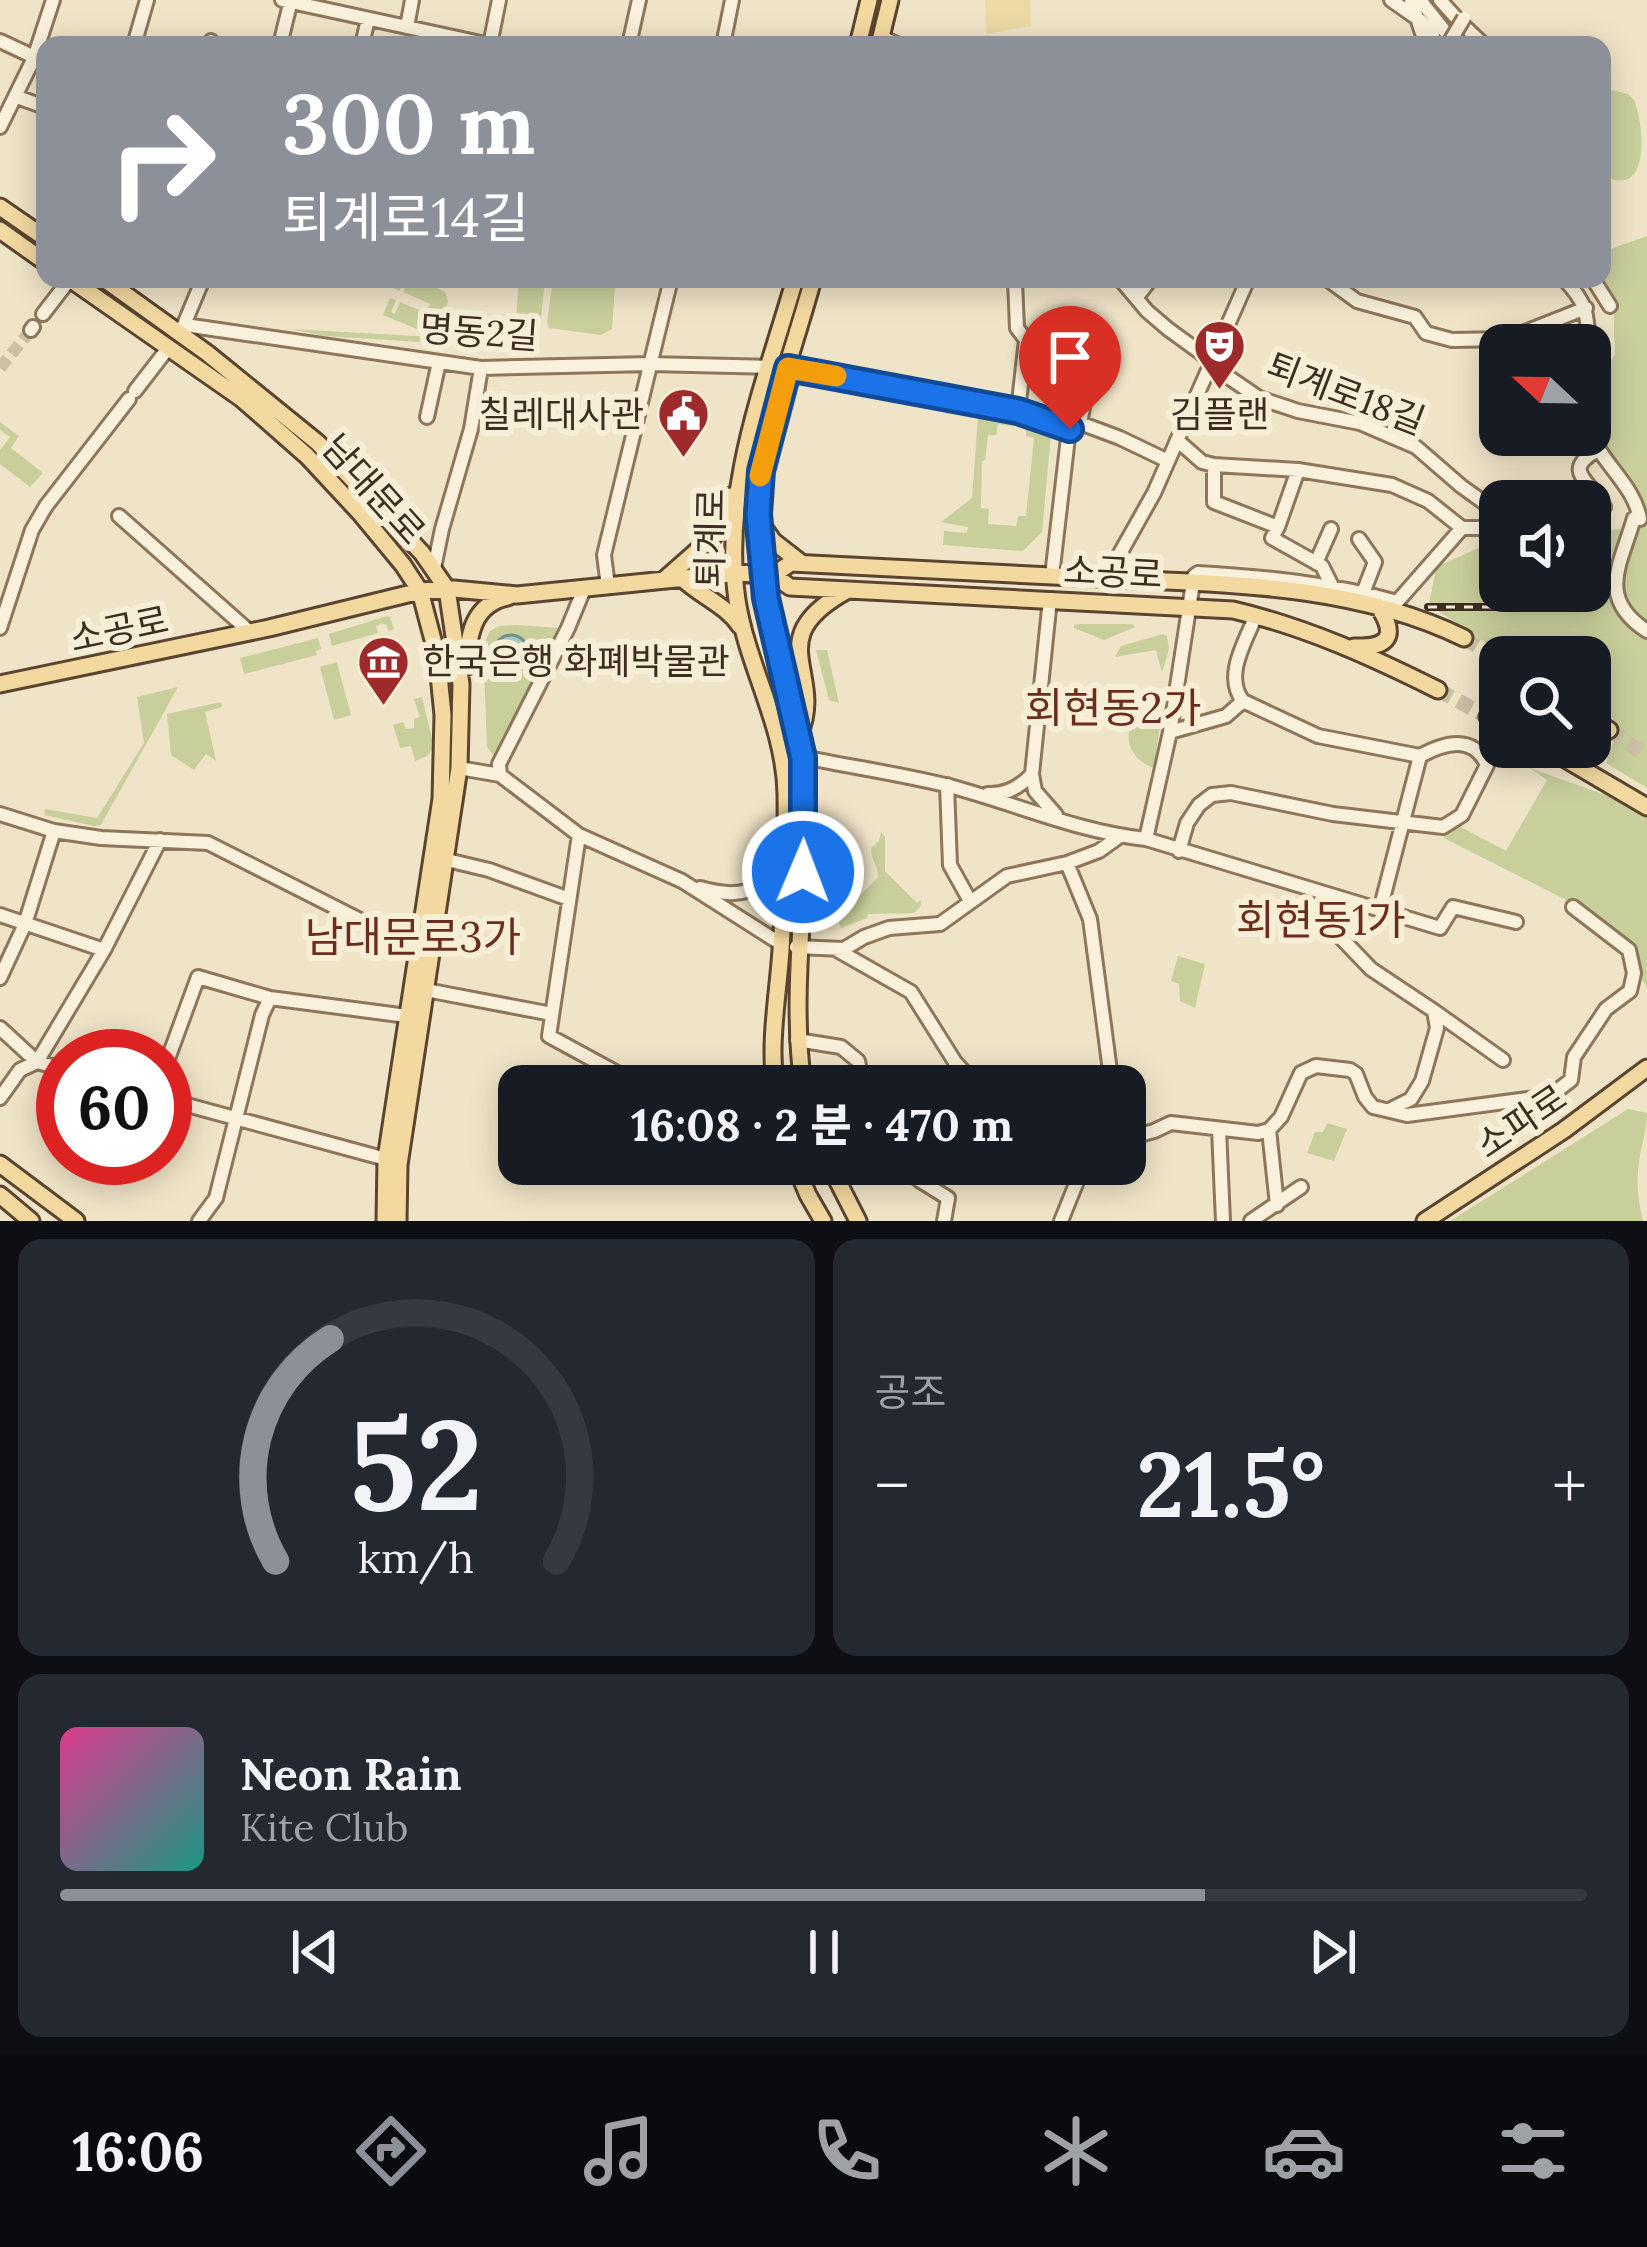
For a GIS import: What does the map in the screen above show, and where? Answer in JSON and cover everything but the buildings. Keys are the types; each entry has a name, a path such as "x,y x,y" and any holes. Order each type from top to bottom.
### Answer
{"main road":[{"path":"859,36 869,0"},
{"path":"881,36 890,0"},
{"path":"0,207 36,232"},
{"path":"0,230 36,256"},
{"name":"남대문로","path":"87,288 178,335 360,513 420,591 442,692 443,774 433,845 434,894"},
{"name":"남대문로","path":"116,288 318,443 390,517 447,589 461,684 459,768 447,860 434,894"},
{"name":"퇴계로","path":"772,1065 786,789 779,739 737,603 735,511 739,476 792,288"},
{"name":"퇴계로","path":"800,1065 803,758 758,514 761,471 810,288"},
{"path":"664,580 714,536 739,476"},
{"path":"758,514 773,541 802,563"},
{"name":"소공로","path":"768,575 791,563 802,563 1192,582 1335,596 1443,627 1464,638"},
{"path":"798,587 802,577 832,576 842,567"},
{"name":"소공로","path":"0,684 420,591 517,595 735,574 768,575 790,587 1189,606 1256,615 1346,646 1438,690"},
{"path":"683,579 728,611 750,647 758,635 770,638 779,674 787,683"},
{"path":"799,735 808,706 799,662 801,633 826,602 848,590"},
{"path":"461,684 470,630 481,610 498,598 517,595"},
{"path":"1346,646 1374,648 1382,643 1389,627 1378,606"},
{"path":"1581,768 1647,807"},
{"path":"385,1221 386,1159 407,1016 420,933 434,894"},
{"path":"398,1221 399,1165 426,990 434,894"},
{"name":"소파로","path":"1425,1221 1647,1068"},
{"path":"1605,1101 1647,1087"},
{"path":"0,1164 76,1221"},
{"path":"804,1185 823,1221"},
{"path":"840,1185 858,1221"},
{"path":"0,1196 32,1221"}],"street":[{"path":"45,36 53,0"},
{"path":"137,36 147,0"},
{"path":"407,27 412,0"},
{"path":"492,36 499,0"},
{"path":"631,36 639,0"},
{"path":"725,36 732,0"},
{"path":"1391,0 1421,21 1428,36"},
{"path":"1416,0 1429,36"},
{"path":"1416,0 1445,36"},
{"path":"282,36 288,1 448,36"},
{"path":"1443,1 1476,36"},
{"path":"364,36 368,19"},
{"path":"1456,36 1463,20"},
{"path":"0,40 36,58"},
{"path":"0,127 36,65"},
{"path":"16,98 36,104"},
{"path":"43,314 63,288"},
{"path":"0,628 32,530 46,506 178,335 199,288"},
{"path":"608,586 604,555 669,288"},
{"path":"1014,288 1017,328 1026,340 1018,411"},
{"name":"퇴계로18길","path":"1128,288 1168,329 1259,398 1360,423 1416,447 1479,499"},
{"path":"1136,298 1144,288"},
{"path":"1112,579 1118,556 1154,493 1244,288"},
{"path":"1339,288 1357,301 1414,316 1426,333 1452,340 1507,339 1586,308"},
{"path":"1573,288 1586,308 1587,324"},
{"path":"1599,288 1610,306"},
{"name":"명동2길","path":"178,335 481,368 770,367"},
{"path":"427,417 439,362"},
{"name":"소공로","path":"1023,366 1088,383 1074,426 1052,576"},
{"name":"남대문로","path":"434,568 471,429 481,368"},
{"path":"788,368 1018,411 1120,438 1168,461"},
{"path":"1177,440 1202,462 1214,465 1298,470 1392,485 1428,501 1462,528 1479,528"},
{"path":"1584,480 1578,467 1587,456"},
{"path":"1603,456 1638,508 1640,519 1634,518 1615,582 1624,610 1647,631"},
{"path":"1214,465 1214,502 1278,527"},
{"path":"1298,470 1272,538 1322,566 1332,586"},
{"name":"소공로","path":"119,516 250,632"},
{"path":"1146,839 1170,732 1192,582 1198,573 1288,579 1397,602 1462,528"},
{"path":"1316,563 1330,529"},
{"path":"1359,539 1375,562 1363,593"},
{"path":"500,775 499,764 584,589"},
{"path":"1050,599 1032,774 1035,791 1062,820"},
{"path":"1179,851 1187,823 1199,805 1212,795 1231,793 1333,814 1443,827 1462,815 1487,765 1480,750 1459,744 1445,742 1420,756 1318,736 1243,701 1234,676 1256,615"},
{"path":"1170,732 1226,716 1243,701"},
{"path":"1379,910 1420,756"},
{"path":"803,758 996,794 1022,785 1032,774"},
{"path":"459,768 500,775 579,835 682,881 726,894 750,891 768,874 785,831"},
{"path":"947,785 1440,928 1453,907 1516,922"},
{"path":"947,785 950,866 970,901"},
{"path":"0,814 54,831 101,838 208,843 368,923 420,933"},
{"path":"0,978 25,924 54,831"},
{"path":"579,835 549,1036 602,1065"},
{"path":"836,950 889,928 940,924 1007,876 1067,863 1099,851 1120,836"},
{"path":"57,1029 160,840"},
{"path":"447,860 568,899"},
{"path":"1067,863 1090,920 1109,1065"},
{"path":"682,881 781,945 836,950 911,992 958,1065"},
{"path":"1328,896 1323,919 1372,969 1503,1060"},
{"path":"1146,1133 1171,1123 1258,1133 1269,1130 1281,1117 1300,1073 1316,1066 1350,1070 1373,1107 1407,1114 1550,1096 1571,1080 1574,1057 1606,1009 1630,992 1634,973 1629,950 1573,907"},
{"path":"0,915 104,950"},
{"path":"179,1029 198,976 269,998 407,1016"},
{"path":"426,990 552,1014"},
{"path":"200,1221 216,1198 269,998"},
{"path":"1385,1111 1412,1099 1422,1081 1437,1028 1434,1011"},
{"path":"0,1028 36,1060"},
{"path":"797,1040 841,1047 859,1065"},
{"path":"0,1098 20,1070 36,1063"},
{"path":"192,1107 386,1159"},
{"path":"1219,1129 1223,1221"},
{"path":"1269,1130 1277,1205"},
{"path":"927,1185 948,1198 944,1221"},
{"path":"1061,1221 1076,1185"},
{"path":"1251,1221 1300,1187"}],"green space":[{"path":"1611,90 1634,100 1640,120 1638,166 1620,181 1611,178"},
{"path":"1647,236 1647,788 1611,766 1617,730 1611,726 1611,636 1479,638 1429,605 1436,567 1479,548 1479,612 1611,612 1611,530 1630,528 1639,519 1603,456 1611,456 1613,301 1604,288 1611,288 1611,249"},
{"path":"405,288 437,288 445,292 448,301 439,328 424,332 383,315 390,298 396,300 391,312 395,314 400,302 426,313 430,304 403,292"},
{"path":"518,288 544,288 541,320 516,318"},
{"path":"552,288 615,288 612,329 601,335 549,328"},
{"path":"291,329 451,338 436,343 324,336"},
{"path":"978,417 1043,426 1051,434 1042,532 1023,551 943,545 944,531 967,533 968,527 941,522 972,498","holes":["998,424 1026,428 1026,436 1034,438 1026,516 1018,516 1016,526 988,524 989,509 981,508 988,435 996,435"]},
{"path":"0,422 19,436 11,448 43,473 30,487 0,464 0,450 10,437 0,430"},
{"path":"387,616 394,629 388,631 381,623 376,627 378,633 332,646 329,634"},
{"path":"515,625 563,631 497,760 487,747 483,646 490,631"},
{"path":"1074,625 1135,627 1104,640 1074,628"},
{"path":"1163,634 1169,648 1162,673 1156,650 1115,657 1121,646"},
{"path":"318,638 321,649 317,655 244,674 240,658"},
{"path":"816,650 827,650 839,703 829,700"},
{"path":"337,662 351,715 334,720 320,667"},
{"path":"178,687 101,825 44,815 45,809 97,818 144,743 137,697"},
{"path":"422,697 434,747 415,761 411,746 400,748 393,725 403,722 406,729 414,728 414,719 420,717 414,699"},
{"path":"221,702 222,707 205,712 216,761 206,754 194,770 171,755 167,714"},
{"path":"1163,706 1154,768 1134,753 1129,733 1139,715"},
{"path":"1530,768 1647,810 1647,987 1639,976 1633,949 1574,904 1444,838 1443,832 1457,825 1506,851 1547,780"},
{"path":"881,832 885,871 917,903 921,900 921,906 914,913 868,914 841,928 844,904 847,900 852,904 878,877 871,848"},
{"path":"1178,956 1205,964 1195,1008 1180,1001 1179,984 1171,981"},
{"path":"1628,1109 1647,1113 1638,1177 1643,1221 1450,1221"},
{"path":"1327,1123 1347,1129 1334,1161 1307,1153 1315,1132 1323,1132"}],"sand":[{"path":"985,0 1030,0 1031,26 986,34"}],"water":[{"path":"511,635 523,640 528,652 523,664 511,669 499,664 494,652 499,640"}],"tunnel":[{"path":"0,368 31,330"},
{"path":"1464,638 1479,647"},
{"path":"1438,690 1479,712"},
{"path":"1611,731 1647,756"}],"railway":[{"path":"1428,607 1479,607"}],"slow traffic":[{"path":"760,476 788,368 836,376"}],"place":[{"name":"김플랜","path":"1220,392"},
{"name":"칠레대사관","path":"683,460"},
{"name":"한국은행 화폐박물관","path":"383,707"}],"district":[{"name":"회현동2가","path":"1113,708"},
{"name":"회현동1가","path":"1321,920"},
{"name":"남대문로3가","path":"413,937"}],"route":[{"path":"803,872 803,758 766,598 758,514 761,471 788,368 1018,411 1070,429"}]}
